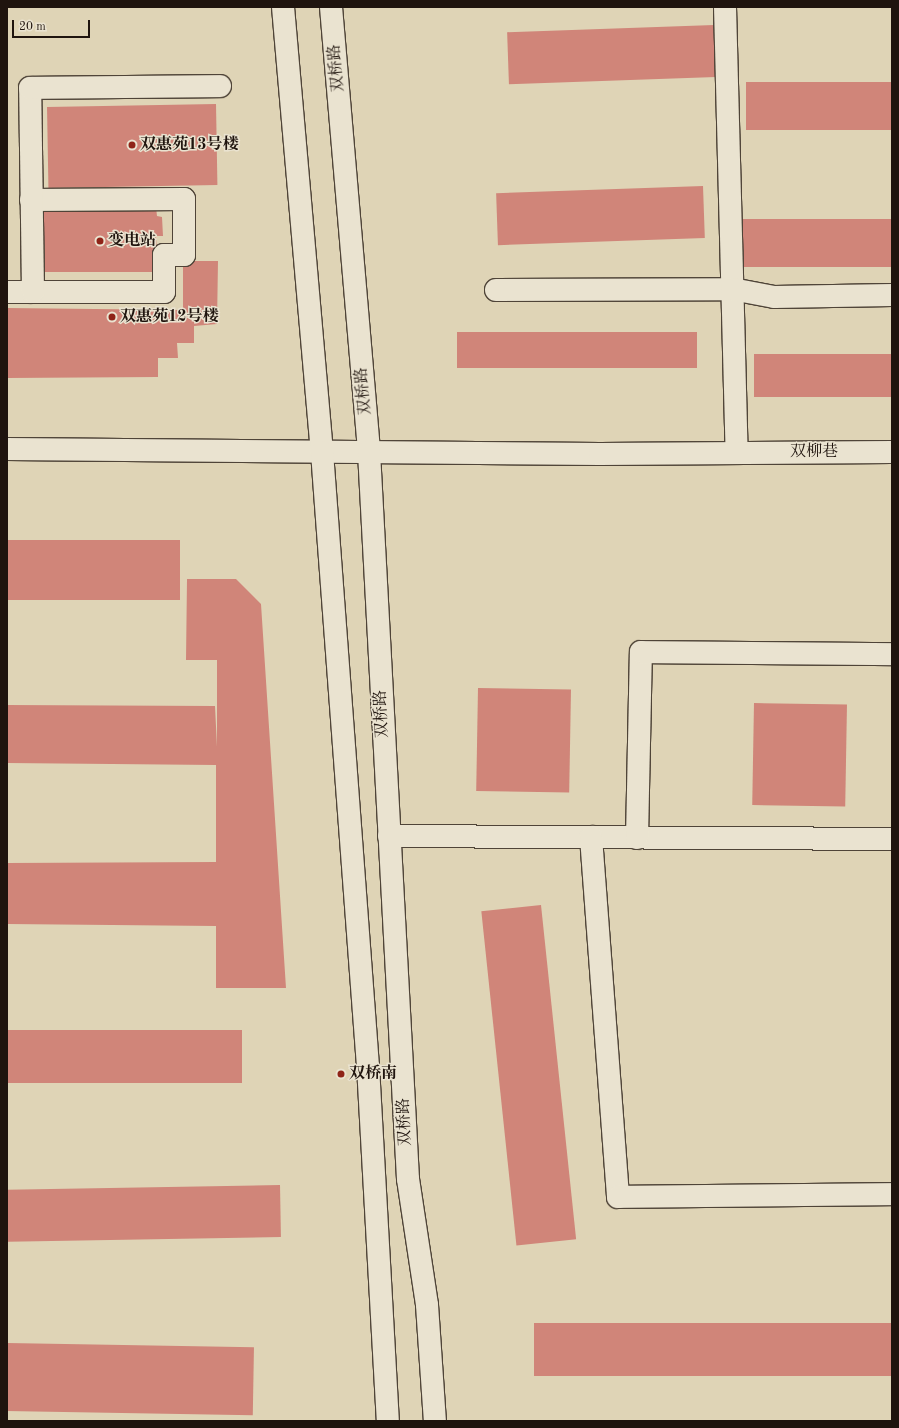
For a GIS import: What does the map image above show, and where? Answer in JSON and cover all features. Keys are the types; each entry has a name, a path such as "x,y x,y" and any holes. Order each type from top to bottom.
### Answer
{"street":[{"path":"283,7 322,452 368,1066 388,1421"},
{"name":"双桥路","path":"332,7 369,452 408,1179 427,1305 435,1421"},
{"path":"725,7 737,452"},
{"path":"33,292 30,88 220,86"},
{"path":"7,292 164,292 164,255 184,254 184,199 31,200"},
{"path":"496,290 732,289 774,297 892,295"},
{"name":"双柳巷","path":"7,449 592,454 892,452"},
{"path":"637,838 641,652 892,654"},
{"path":"389,836 892,839"},
{"path":"591,837 618,1197 892,1194"}],"building":[{"path":"714,25 716,77 509,84 507,32"},
{"path":"746,82 892,82 892,130 746,130"},
{"name":"双惠苑13号楼","path":"216,104 217,185 48,188 47,107"},
{"path":"703,186 705,238 498,245 496,193"},
{"name":"变电站","path":"156,207 157,216 162,217 163,236 156,236 158,272 45,272 43,208"},
{"path":"742,219 892,219 892,267 742,267"},
{"name":"双惠苑12号楼","path":"183,261 218,261 217,324 194,326 194,343 177,343 178,358 158,358 158,377 7,378 7,308 183,310"},
{"path":"457,332 697,332 697,368 457,368"},
{"path":"754,354 892,354 892,397 754,397"},
{"path":"7,540 180,540 180,600 7,600"},
{"path":"187,579 236,579 261,604 286,988 216,988 216,926 7,924 7,863 216,862 216,765 7,763 7,705 215,706 217,747 217,660 186,660"},
{"path":"478,688 571,690 569,793 476,791"},
{"path":"754,703 847,705 845,807 752,805"},
{"path":"541,905 576,1239 516,1245 481,911"},
{"path":"7,1030 242,1030 242,1083 7,1083"},
{"path":"280,1185 281,1237 8,1242 7,1190"},
{"path":"534,1323 892,1323 892,1376 534,1376"},
{"path":"7,1343 254,1347 253,1415 7,1411"}],"place":[{"name":"双惠苑13号楼","path":"132,145"},
{"name":"变电站","path":"100,241"},
{"name":"双惠苑12号楼","path":"112,317"},
{"name":"双桥南","path":"341,1074"}]}
